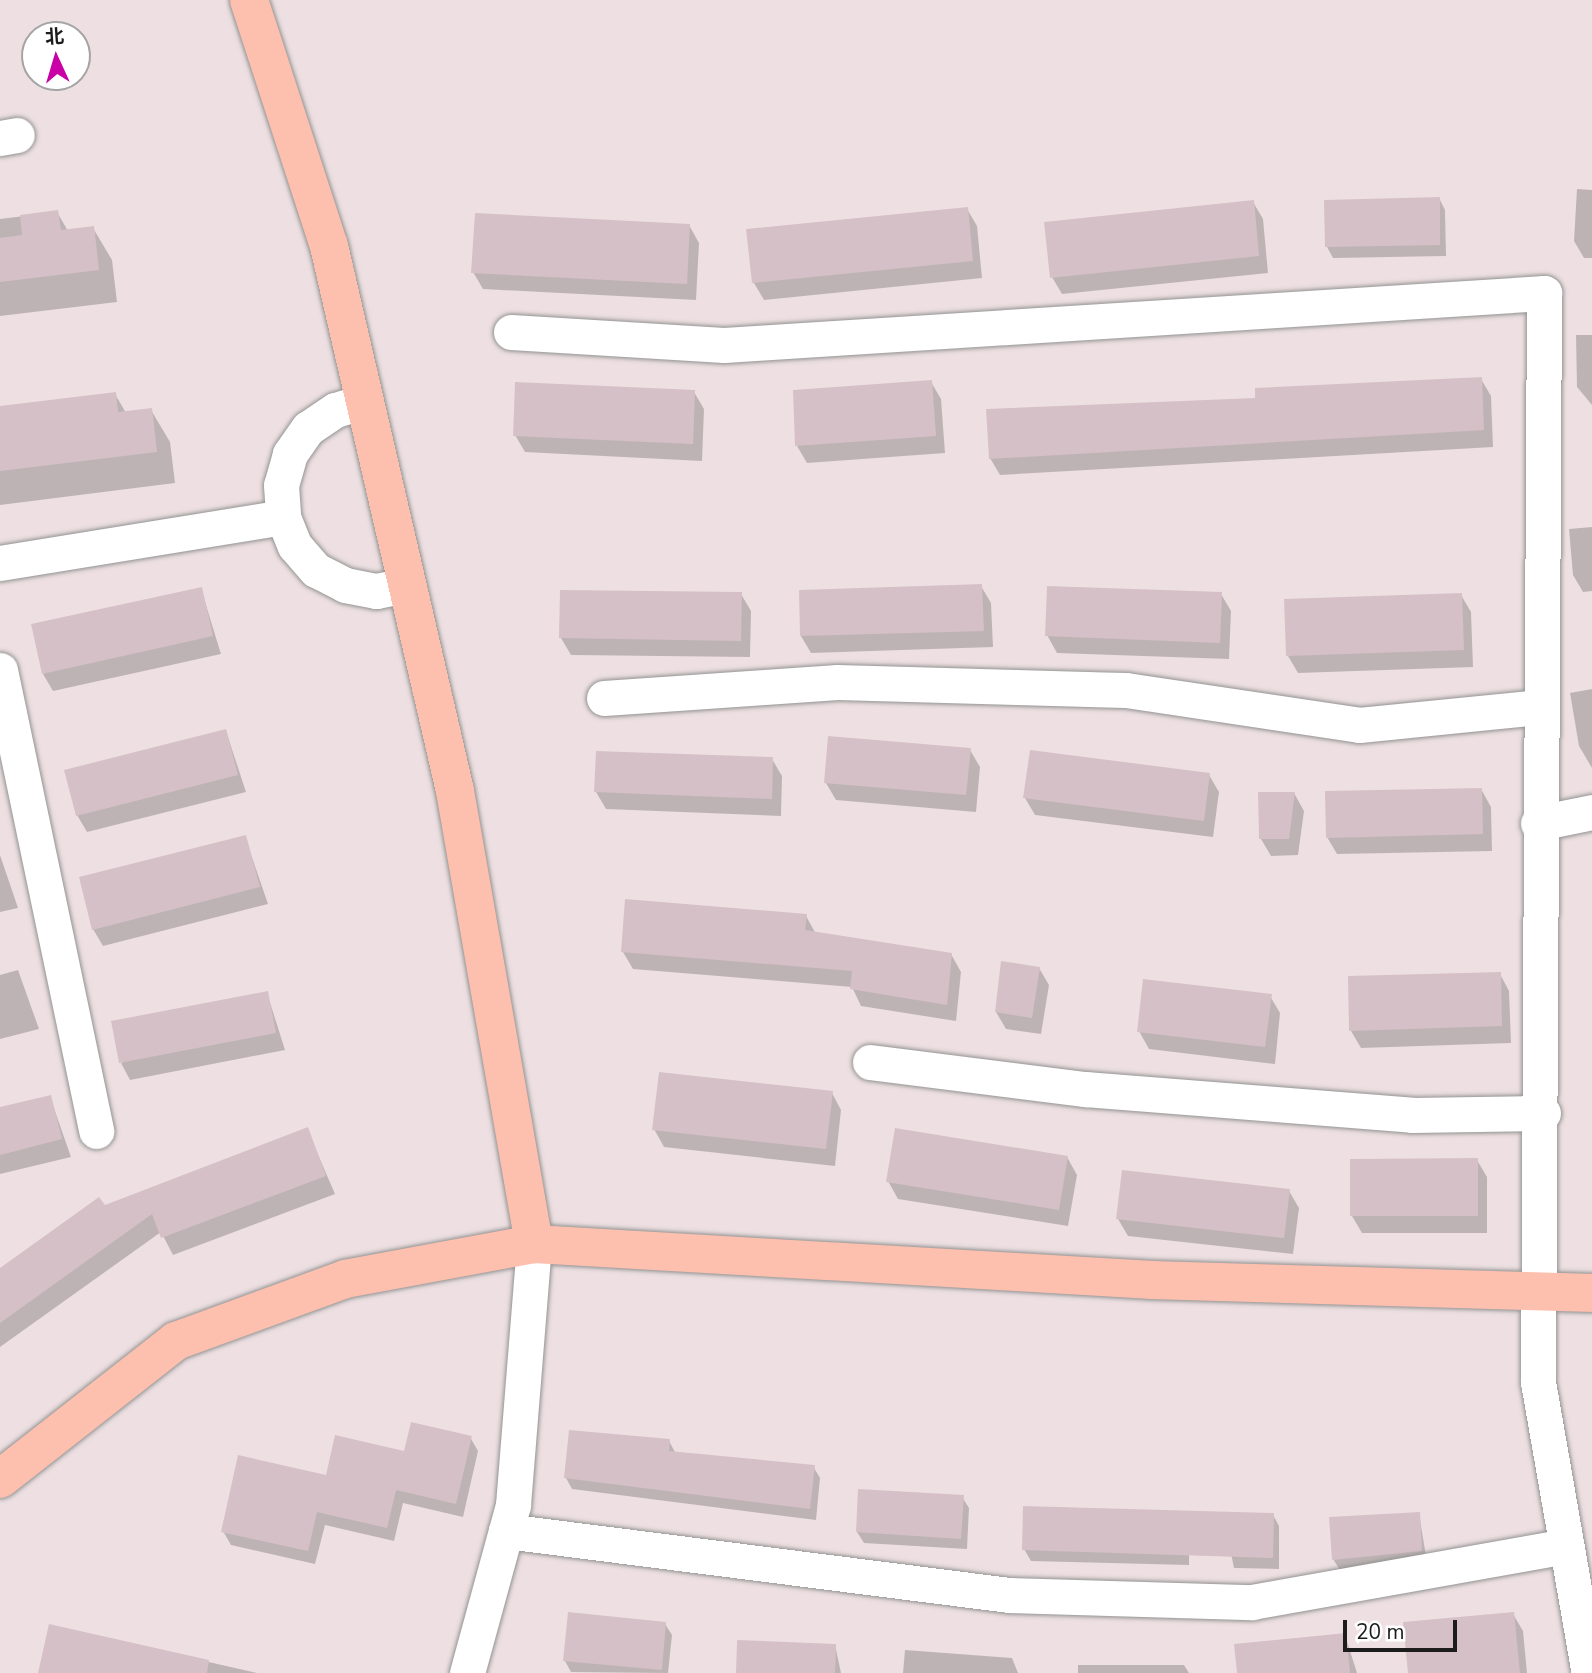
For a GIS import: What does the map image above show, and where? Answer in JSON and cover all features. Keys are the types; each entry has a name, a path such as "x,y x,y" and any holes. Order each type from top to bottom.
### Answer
{"street":[{"path":"249,0 329,246 455,791 534,1244 506,1531 467,1673"},
{"path":"511,332 724,345 1545,293 1538,707 1543,1113 1542,1292 1538,1382 1589,1673"},
{"path":"365,401 335,410 302,437 281,485 283,517 295,546 317,570 345,585 376,591 407,585"},
{"path":"0,563 283,517"},
{"path":"0,670 96,1131"},
{"path":"604,698 837,682 1126,690 1359,725 1538,707"},
{"path":"1538,824 1592,812"},
{"path":"870,1062 1085,1089 1412,1115 1543,1113"},
{"path":"0,1479 176,1341 345,1279 534,1244 1153,1280 1592,1293"},
{"path":"506,1531 1009,1595 1252,1602 1566,1546"}],"building":[{"path":"1440,197 1440,245 1325,247 1324,200"},
{"path":"1254,200 1259,256 1050,278 1044,222"},
{"path":"968,207 973,261 752,283 746,229"},
{"path":"58,210 61,230 94,226 99,270 0,282 0,238 22,235 20,215"},
{"path":"475,213 690,224 687,284 471,273"},
{"path":"1482,377 1484,430 989,459 986,409 1255,398 1255,388"},
{"path":"932,380 936,436 795,446 793,390"},
{"path":"515,382 695,390 693,444 513,436"},
{"path":"116,392 118,412 152,408 157,452 0,471 0,406"},
{"path":"982,584 984,631 800,636 799,590"},
{"path":"1047,586 1222,592 1220,643 1045,636"},
{"path":"202,587 213,636 42,674 31,624"},
{"path":"560,590 742,592 741,641 559,638"},
{"path":"1462,593 1464,650 1286,656 1284,599"},
{"path":"226,729 238,775 76,816 64,770"},
{"path":"828,736 971,748 966,795 824,783"},
{"path":"1030,750 1210,773 1204,821 1023,798"},
{"path":"596,751 773,757 772,799 594,792"},
{"path":"1482,788 1483,834 1326,838 1325,791"},
{"path":"1258,792 1295,792 1289,839 1259,839"},
{"path":"246,835 260,887 92,930 79,877"},
{"path":"625,899 807,914 805,930 952,953 947,1005 850,989 852,971 621,952"},
{"path":"1001,961 1040,967 1032,1018 995,1012"},
{"path":"1501,972 1502,1026 1349,1031 1348,976"},
{"path":"1143,979 1272,994 1265,1047 1137,1032"},
{"path":"268,991 276,1033 119,1063 111,1021"},
{"path":"659,1072 833,1091 826,1149 652,1130"},
{"path":"51,1095 62,1139 0,1155 0,1107"},
{"path":"308,1127 326,1176 161,1238 152,1214 0,1323 0,1268 99,1197 105,1205"},
{"path":"895,1128 1068,1156 1059,1210 886,1182"},
{"path":"1478,1158 1478,1216 1350,1216 1350,1159"},
{"path":"1122,1170 1290,1189 1284,1238 1116,1219"},
{"path":"411,1422 472,1436 456,1504 396,1490 387,1528 317,1512 308,1551 221,1532 238,1455 326,1475 335,1435 404,1451"},
{"path":"569,1430 670,1439 669,1451 815,1465 810,1509 564,1478"},
{"path":"858,1489 964,1495 961,1539 856,1532"},
{"path":"1023,1506 1274,1513 1273,1558 1022,1550"},
{"path":"1420,1512 1422,1551 1332,1560 1329,1517"},
{"path":"568,1612 666,1622 662,1670 563,1661"},
{"path":"1514,1612 1520,1673 1408,1673 1403,1622"},
{"path":"49,1624 209,1660 207,1673 38,1673"},
{"path":"1346,1633 1350,1673 1237,1673 1234,1644"},
{"path":"737,1640 836,1644 835,1673 736,1673"}]}
